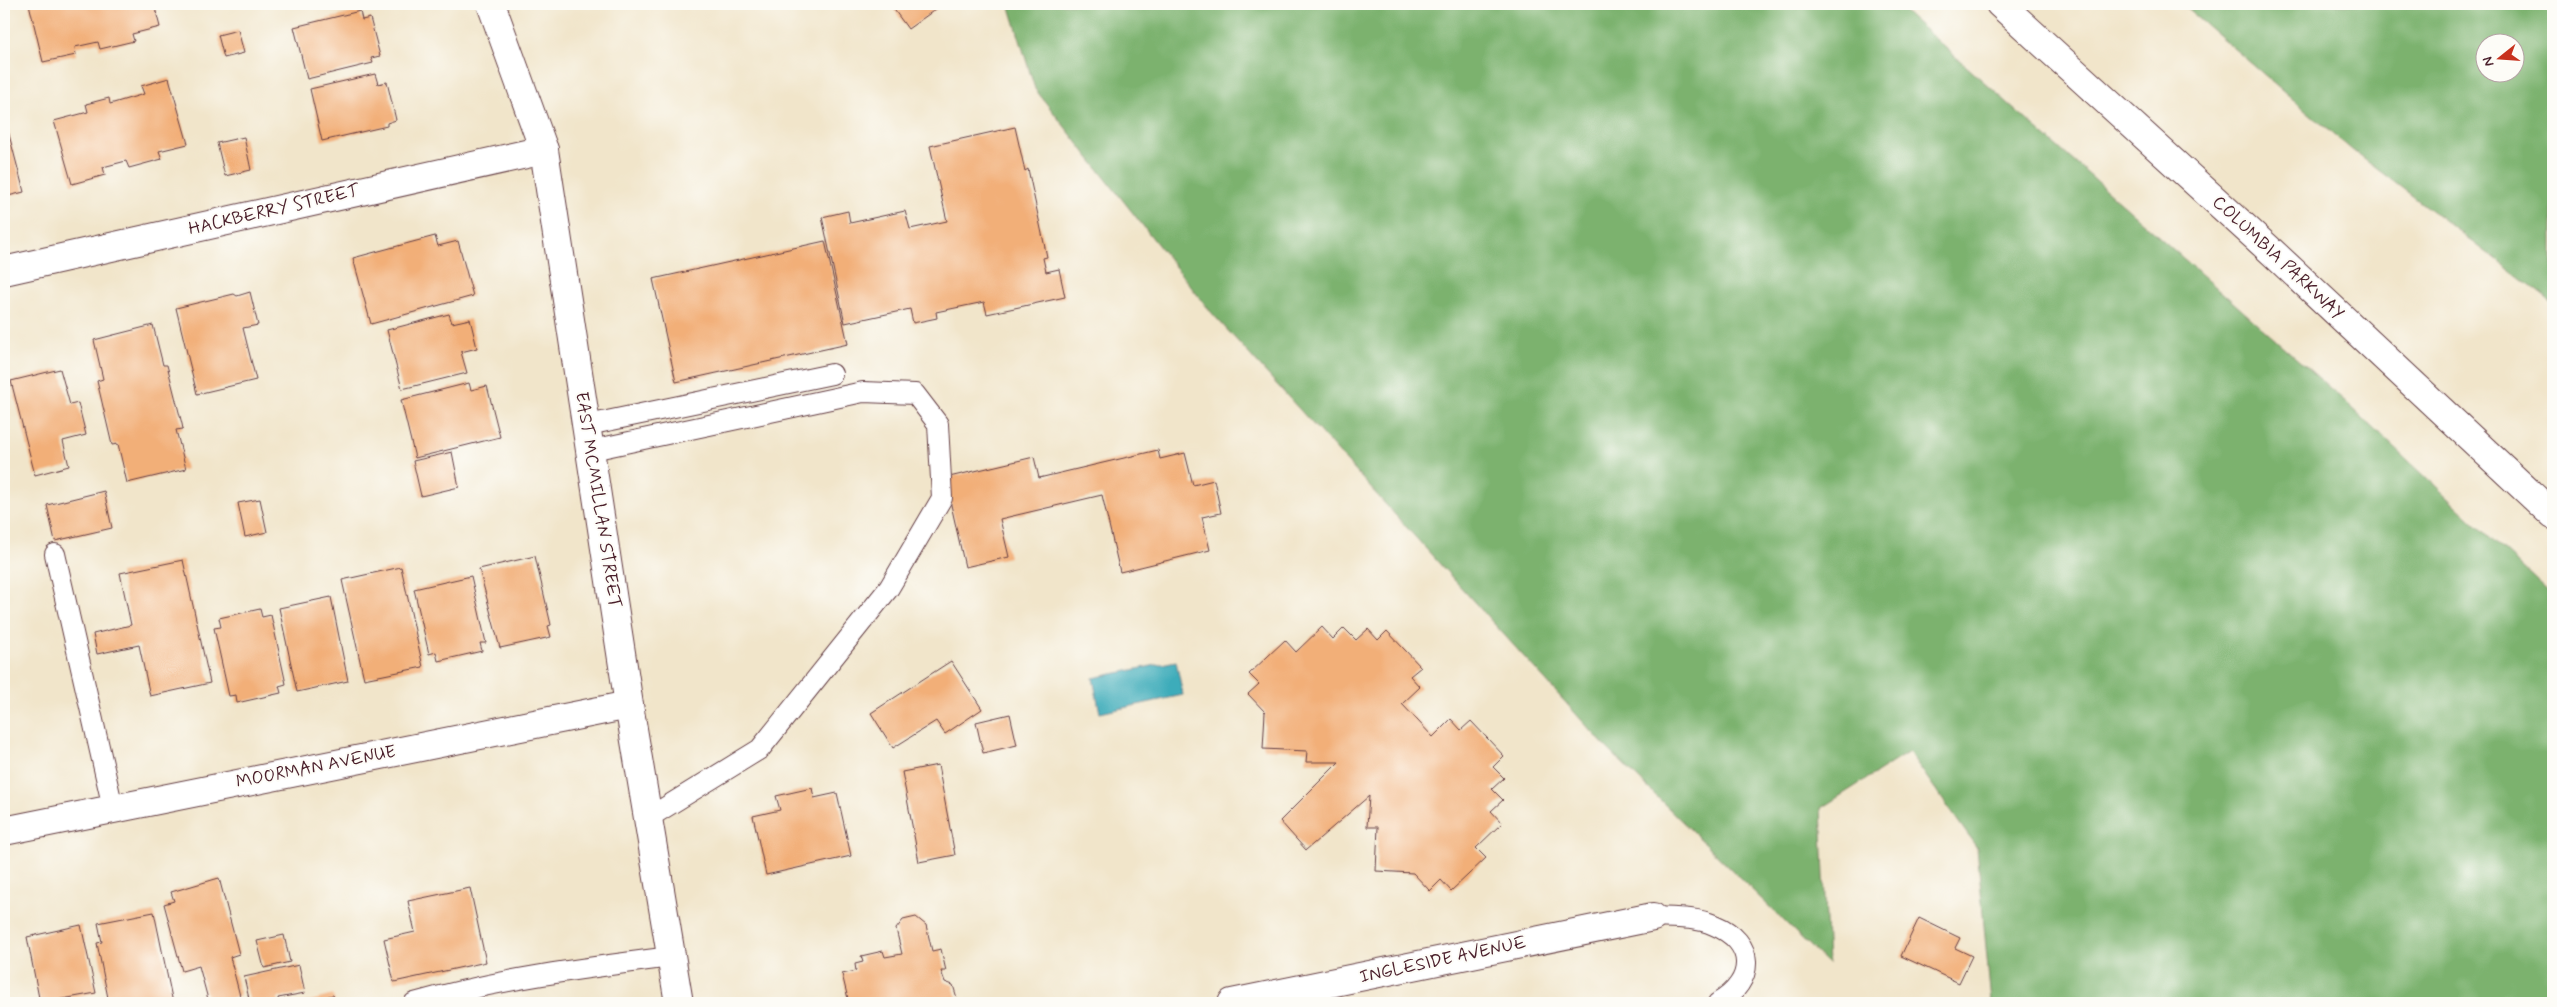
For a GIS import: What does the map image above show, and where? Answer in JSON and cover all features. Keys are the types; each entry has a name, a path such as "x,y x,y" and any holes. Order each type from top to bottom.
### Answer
{"main road":[{"name":"EAST MCMILLAN STREET","path":"491,4 544,150 590,437 629,705 679,1003"},
{"name":"COLUMBIA PARKWAY","path":"2000,4 2271,251 2553,515"},
{"name":"HACKBERRY STREET","path":"4,271 544,150"},
{"name":"MOORMAN AVENUE","path":"4,831 629,705"},
{"name":"INGLESIDE AVENUE","path":"1232,1003 1653,917"}],"lane":[{"path":"590,437 832,374"},
{"path":"590,437 863,392 915,394 938,424 942,498 889,588 760,750 648,818"},
{"path":"55,554 113,808"},
{"path":"1653,917 1694,919 1714,924 1730,934 1744,952 1748,966 1744,977 1725,999 1718,1003"},
{"path":"414,1003 465,988 513,979 671,957"}],"green space":[{"path":"1009,4 1896,4 2348,404 2553,596 2553,1003 1991,1003 1977,848 1909,752 1821,808 1828,964 1605,746 1211,312 1035,89"},
{"path":"2182,4 2553,4 2553,303 2352,150"}],"water":[{"path":"1176,661 1183,695 1100,713 1093,678"}],"building":[{"path":"29,4 154,4 160,27 132,34 134,41 100,49 98,42 75,47 76,55 43,62"},
{"path":"890,4 943,4 908,29"},
{"path":"360,11 362,20 370,18 380,56 371,58 373,63 307,79 294,27"},
{"path":"238,30 244,53 224,58 218,35"},
{"path":"375,74 378,84 387,82 396,120 387,123 387,126 322,141 310,89"},
{"path":"169,78 188,144 159,151 162,159 129,168 126,161 103,167 105,175 72,184 54,121 88,112 86,104 109,98 110,104 144,94 141,86"},
{"path":"7,127 24,192 4,197 4,128"},
{"path":"1015,127 1025,171 1028,169 1047,257 1043,258 1046,272 1059,269 1065,297 987,314 984,302 936,312 937,318 913,323 910,309 845,323 822,217 848,211 850,223 905,211 910,229 947,221 930,146"},
{"path":"244,137 251,170 225,176 217,143"},
{"path":"435,236 438,246 458,241 473,296 371,324 353,258"},
{"path":"825,241 848,344 676,382 653,279"},
{"path":"250,292 258,325 243,328 256,380 197,394 176,308"},
{"path":"449,314 452,323 470,319 477,348 461,352 467,373 402,389 387,330"},
{"path":"153,325 163,365 167,365 182,424 183,429 176,430 186,469 127,483 118,444 112,445 97,381 103,379 94,340"},
{"path":"60,369 70,405 78,403 86,435 63,441 69,466 35,475 11,381"},
{"path":"469,383 471,390 487,386 500,437 415,458 401,400"},
{"path":"1158,450 1160,459 1185,453 1193,485 1214,480 1221,513 1202,517 1210,550 1120,572 1102,495 1000,519 1009,557 965,567 945,478 1034,457 1039,478"},
{"path":"452,452 459,487 421,496 413,461"},
{"path":"104,491 112,528 55,541 47,505"},
{"path":"260,499 267,532 245,537 238,503"},
{"path":"535,556 551,625 548,626 551,637 500,648 479,569"},
{"path":"183,560 210,683 150,696 139,645 97,654 93,634 131,625 120,573"},
{"path":"401,567 423,667 364,679 342,580"},
{"path":"471,576 486,643 480,643 482,651 438,661 436,652 429,654 414,589"},
{"path":"331,597 348,681 297,692 279,608"},
{"path":"260,609 262,617 271,615 286,684 279,686 281,693 237,703 236,695 229,696 214,628 221,627 219,618"},
{"path":"1322,627 1333,639 1344,628 1356,640 1368,629 1378,640 1387,631 1421,667 1410,676 1420,687 1402,704 1433,737 1451,719 1461,730 1471,721 1504,756 1493,767 1504,778 1492,789 1503,800 1491,811 1502,823 1476,848 1486,858 1451,891 1441,880 1430,891 1413,873 1376,871 1378,827 1367,827 1369,796 1306,850 1280,821 1339,762 1306,762 1307,751 1263,749 1265,712 1248,694 1259,684 1249,674 1285,640 1296,652"},
{"path":"951,661 982,709 945,734 936,721 893,748 871,713"},
{"path":"1010,714 1017,745 983,753 976,722"},
{"path":"938,765 955,855 919,862 902,772"},
{"path":"812,788 814,798 837,793 851,856 766,875 753,816 780,810 776,796"},
{"path":"219,878 239,954 230,957 240,996 209,1003 199,966 182,971 164,904 174,901 171,892"},
{"path":"470,888 486,962 394,982 384,939 415,932 408,901"},
{"path":"154,912 173,1003 109,1003 97,943 102,942 98,923"},
{"path":"916,917 926,925 932,951 941,949 946,971 941,971 945,982 953,985 957,998 949,1003 849,1003 842,974 856,971 855,964 863,962 861,956 883,951 885,957 902,954 896,929 903,920"},
{"path":"1919,918 1960,938 1955,948 1972,956 1959,983 1901,956"},
{"path":"81,925 96,993 40,1003 27,937"},
{"path":"284,935 290,962 264,968 257,941"},
{"path":"299,965 305,993 278,998 279,1003 250,1003 244,977"},
{"path":"333,995 335,1003 303,1003"}]}
